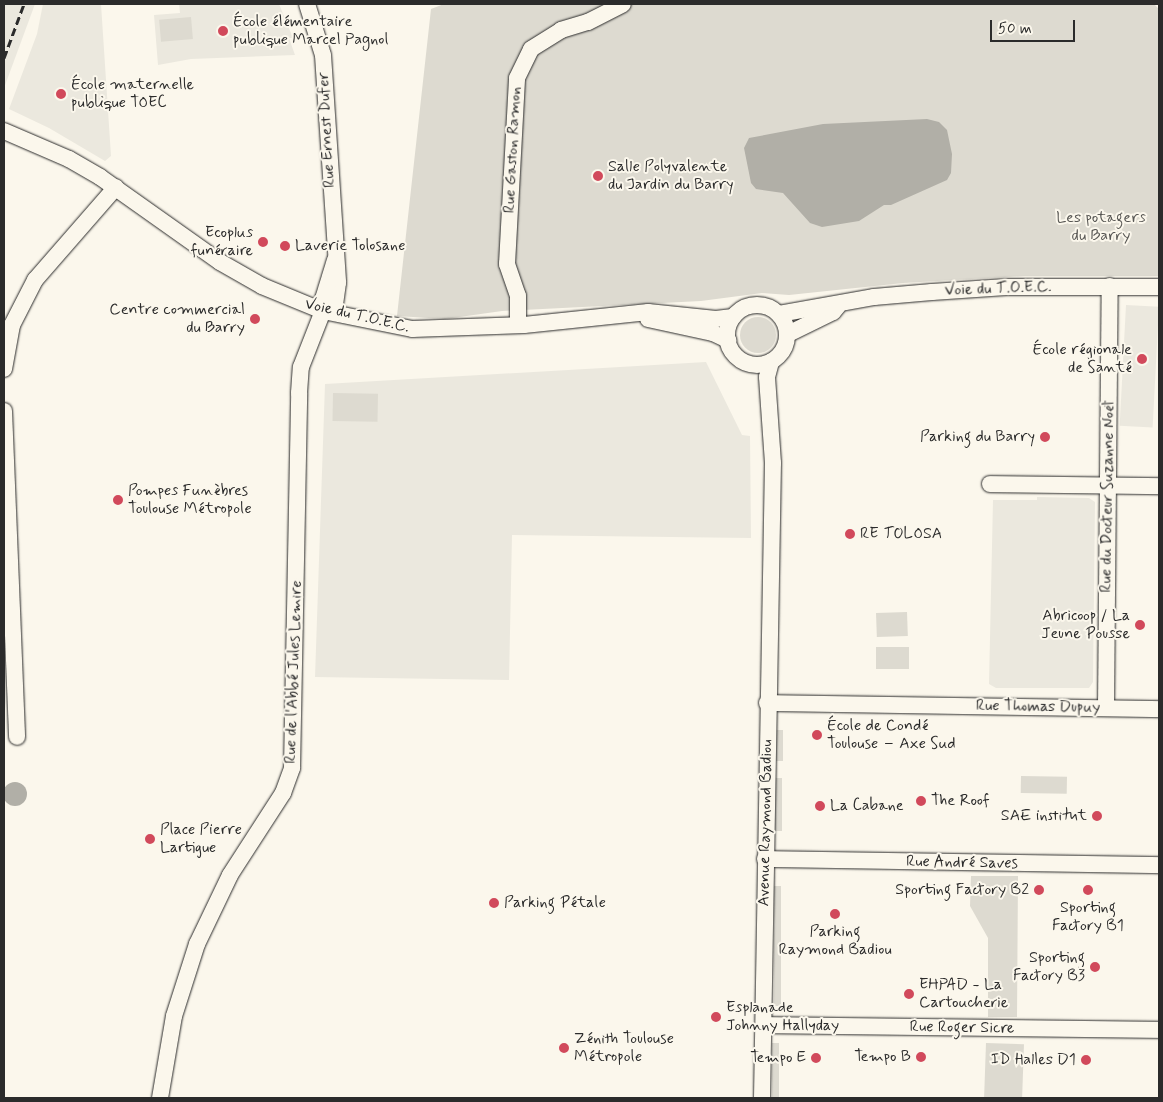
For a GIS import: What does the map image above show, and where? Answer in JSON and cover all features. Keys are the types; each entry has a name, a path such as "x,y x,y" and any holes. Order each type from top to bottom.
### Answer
{"street":[{"name":"Rue Ernest Dufer","path":"307,4 323,55 337,295 335,304 324,311"},
{"name":"Rue Gaston Ramon","path":"518,325 518,296 507,264 517,78 532,49 561,30 588,22 623,4"},
{"name":"Voie du T.O.E.C.","path":"4,131 69,159 116,186 220,262 262,286 324,311 412,330 518,325 636,316 648,312 716,319 733,317"},
{"path":"4,368 12,324 35,280 116,186"},
{"name":"Voie du T.O.E.C.","path":"779,314 822,305 838,306 874,297 932,292 1110,286 1159,287"},
{"name":"Rue du Docteur Suzanne Noël","path":"1106,708 1110,286"},
{"path":"750,305 771,307 779,314 788,334 783,350 771,362 750,364 736,355 728,340 733,317 750,305"},
{"name":"Voie du T.O.E.C.","path":"788,334 833,312 838,306"},
{"name":"Rue de l'Abbé Jules Lemire","path":"160,1098 174,1016 197,944 230,874 283,794 292,768 299,393 304,359 324,311"},
{"name":"Voie du T.O.E.C.","path":"636,316 713,333 728,340"},
{"name":"Avenue Raymond Badiou","path":"762,1098 767,704 773,463 767,376 771,362"},
{"name":"Avenue Raymond Badiou","path":"750,364 758,377 766,423 766,525 770,547"},
{"path":"4,411 18,737"},
{"path":"990,484 1159,486"},
{"name":"Rue Thomas Dupuy","path":"767,704 1159,709"},
{"name":"Rue André Saves","path":"765,858 1159,865"},
{"name":"Rue Roger Sicre","path":"764,1024 1159,1030"}],"shaded area":[{"path":"5,4 35,4 4,88 4,6"},
{"name":"École maternelle publique TOEC","path":"43,4 101,4 111,156 105,161 49,128 9,109 37,34"},
{"name":"École élémentaire publique Marcel Pagnol","path":"179,4 279,4 293,38 289,38 295,55 191,59 158,65 154,15 180,13"},
{"path":"927,119 939,122 947,130 952,154 951,173 947,180 891,205 884,205 859,221 822,227 810,223 783,193 756,189 751,183 744,148 749,138 823,124"},
{"name":"École régionale de Santé","path":"1126,305 1159,307 1153,428 1120,426"},
{"path":"706,362 742,435 750,436 751,538 512,535 509,680 315,677 325,384"},
{"path":"1037,497 1089,498 1095,502 1093,682 1089,688 996,688 989,684 993,500 1037,500"},
{"path":"15,782 24,785 27,794 24,803 15,806 6,803 3,794 6,785"}],"green space":[{"name":"Les potagers du Barry","path":"444,4 1154,4 1159,9 1159,276 1024,276 903,283 789,295 762,293 701,301 502,311 445,319 397,316 431,9"},
{"path":"191,17 193,39 161,42 159,20"},
{"path":"758,317 765,318 771,322 775,328 775,342 771,348 765,352 758,353 751,352 745,348 741,342 740,335 741,328 745,322 751,318"},
{"path":"333,393 378,394 378,422 333,421"},
{"path":"907,612 908,636 877,637 876,613"},
{"path":"876,647 909,647 909,669 876,669"},
{"path":"776,730 783,730 783,761 776,761"},
{"path":"1021,776 1067,777 1067,794 1021,793"},
{"path":"775,778 782,778 782,831 775,831"},
{"path":"971,876 1018,876 1017,1017 988,1017 988,938 970,906"},
{"path":"774,886 781,886 781,1006 774,1006"},
{"path":"772,1043 779,1043 779,1098 772,1098"},
{"path":"986,1043 1024,1044 1022,1098 984,1098"}],"railway":[{"path":"4,58 24,4"}],"place":[{"name":"École élémentaire publique Marcel Pagnol","path":"223,31"},
{"name":"École maternelle publique TOEC","path":"61,94"},
{"name":"Salle Polyvalente du Jardin du Barry","path":"598,176"},
{"name":"Ecoplus funéraire","path":"263,242"},
{"name":"Laverie Tolosane","path":"285,246"},
{"name":"Centre commercial du Barry","path":"255,319"},
{"name":"École régionale de Santé","path":"1142,359"},
{"name":"Parking du Barry","path":"1045,437"},
{"name":"Pompes Funèbres Toulouse Métropole","path":"118,500"},
{"name":"RE TOLOSA","path":"850,534"},
{"name":"Abricoop / La Jeune Pousse","path":"1140,625"},
{"name":"École de Condé Toulouse – Axe Sud","path":"817,735"},
{"name":"The Roof","path":"921,801"},
{"name":"La Cabane","path":"820,806"},
{"name":"SAE institut","path":"1097,816"},
{"name":"Place Pierre Lartigue","path":"150,839"},
{"name":"Sporting Factory B2","path":"1039,890"},
{"name":"Sporting Factory B1","path":"1088,890"},
{"name":"Parking Pétale","path":"494,903"},
{"name":"Parking Raymond Badiou","path":"835,914"},
{"name":"Sporting Factory B3","path":"1095,967"},
{"name":"EHPAD - La Cartoucherie","path":"909,994"},
{"name":"Esplanade Johnny Hallyday","path":"716,1017"},
{"name":"Zénith Toulouse Métropole","path":"564,1048"},
{"name":"Tempo B","path":"921,1057"},
{"name":"Tempo E","path":"816,1058"},
{"name":"ID Halles D1","path":"1086,1060"}]}
